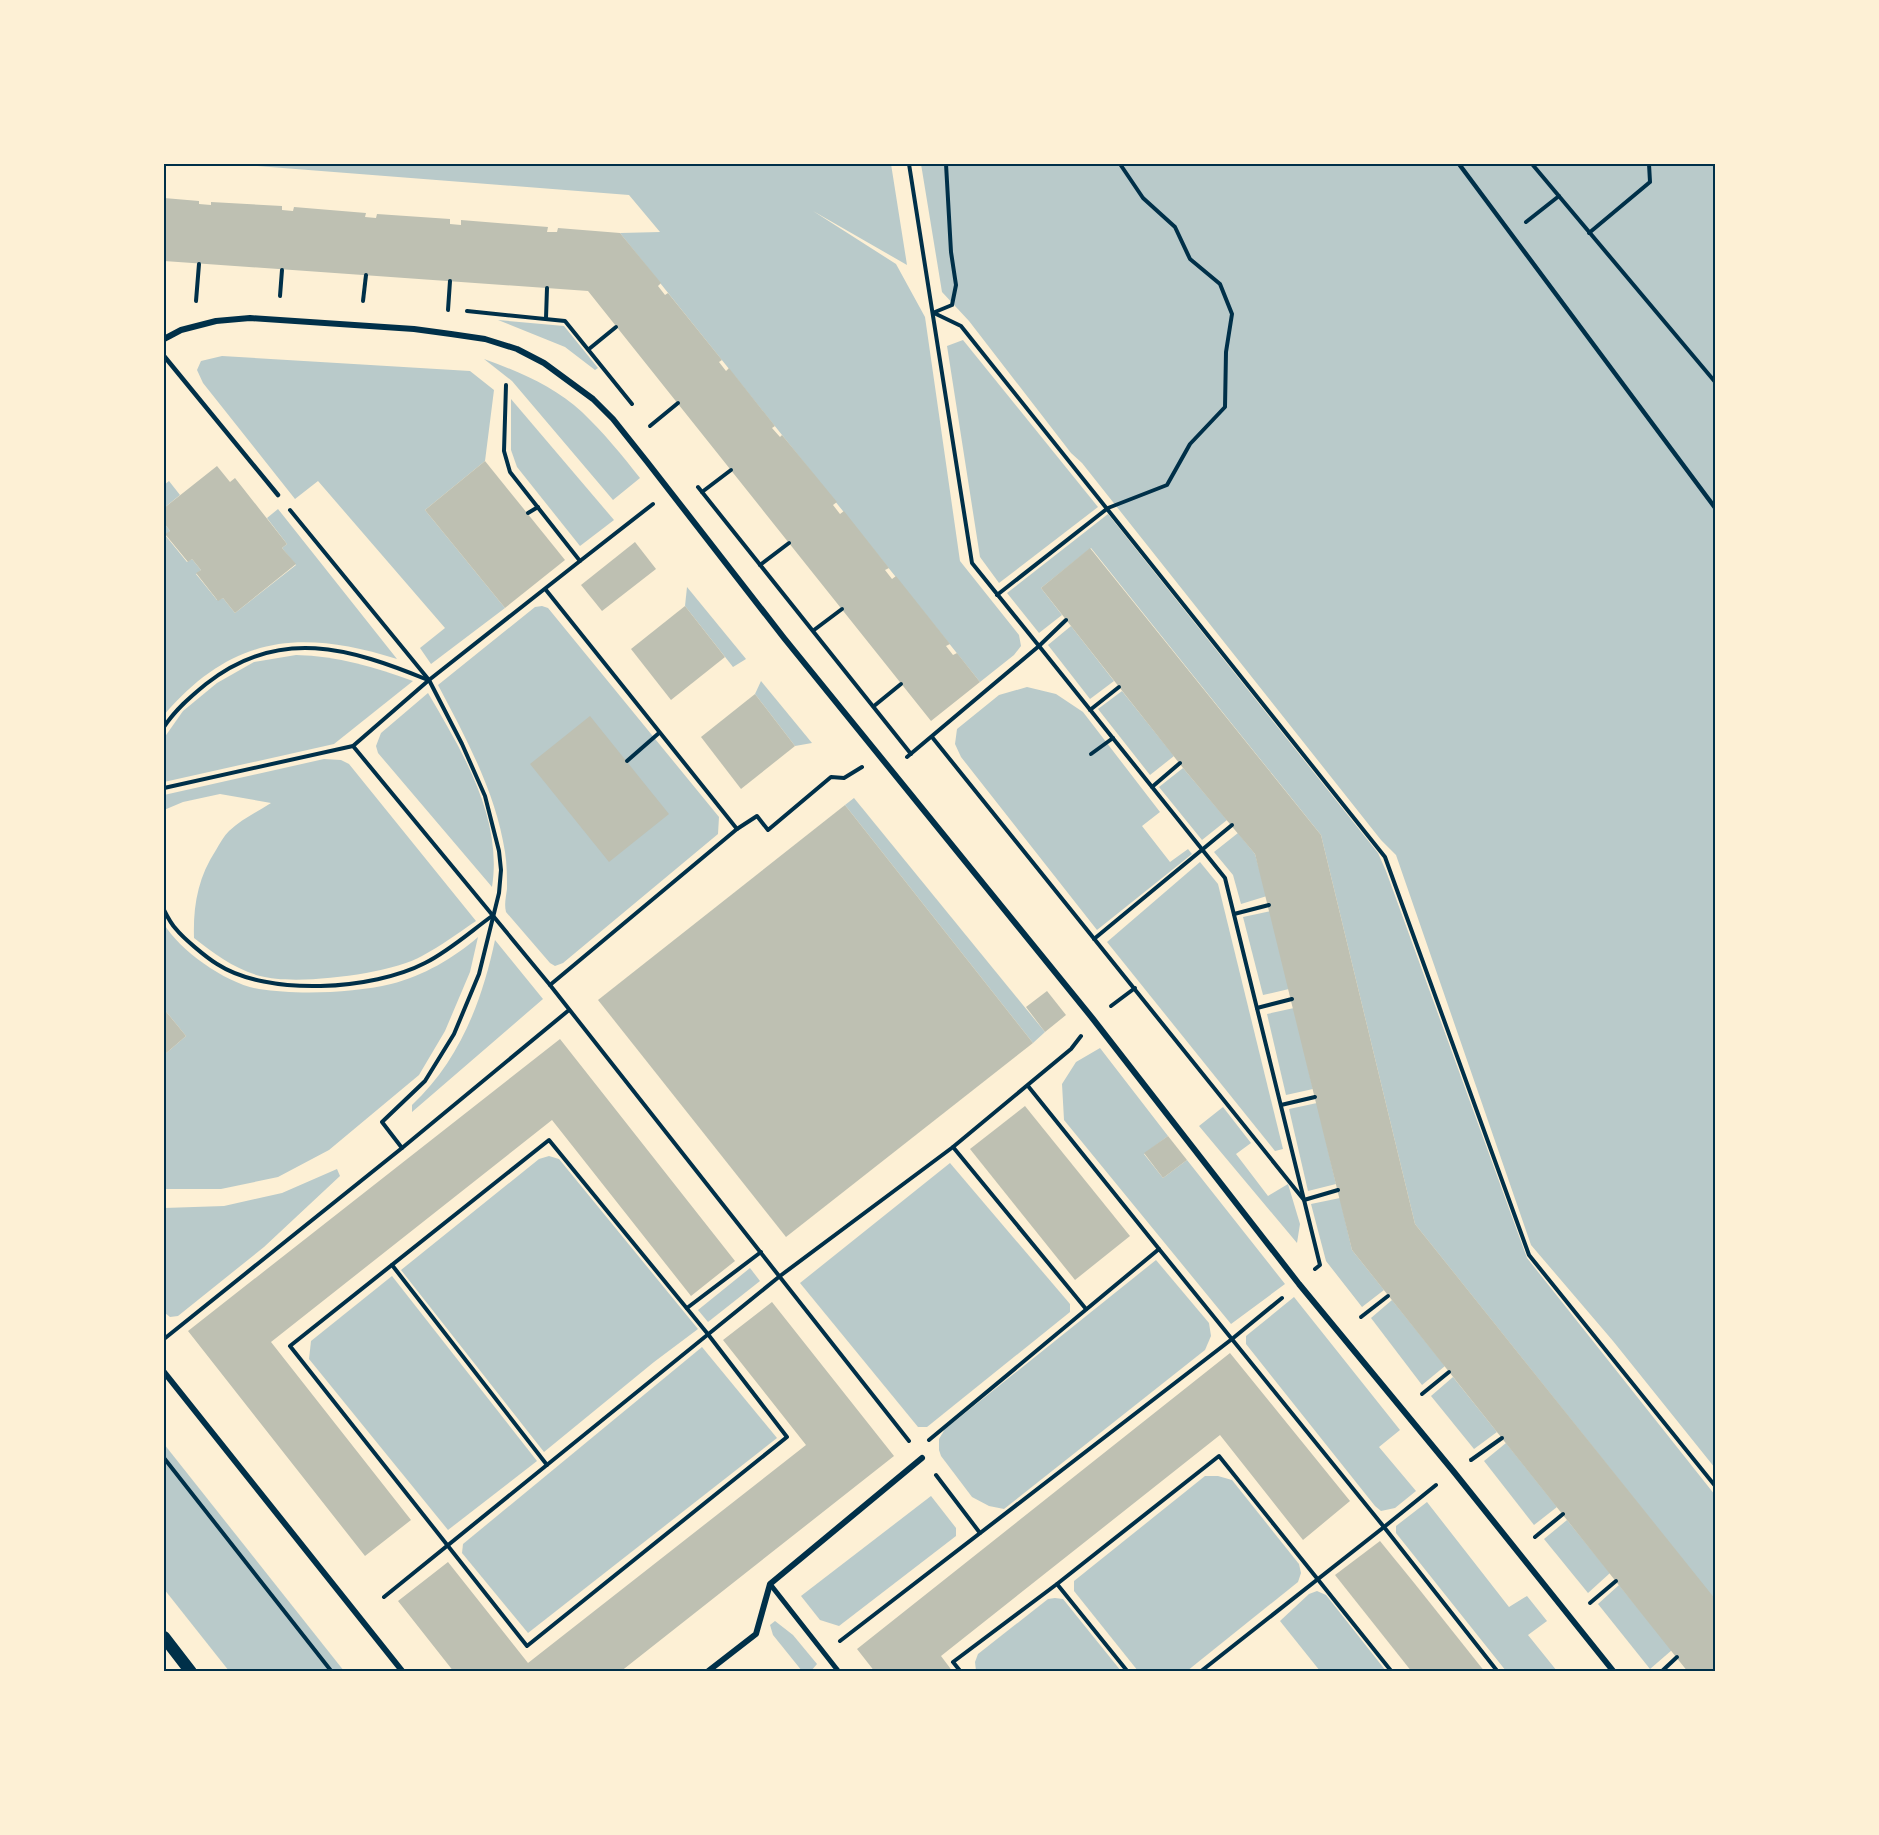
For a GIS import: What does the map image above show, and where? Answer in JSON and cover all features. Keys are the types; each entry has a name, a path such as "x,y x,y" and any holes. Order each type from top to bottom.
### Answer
{"main road":[{"path":"164,1637 191,1671"}],"street":[{"path":"164,339 181,330 216,321 250,318 414,329 485,339 517,349 544,363 593,399 613,418 777,628 1093,1019 1299,1284 1614,1671"},
{"path":"164,1372 403,1671"},
{"path":"707,1671 756,1634 770,1584 922,1458"},
{"path":"770,1584 838,1671"}],"lane":[{"path":"1459,164 1716,509"},
{"path":"164,356 278,495"}],"path":[{"path":"824,1653 1232,1339 1320,1265 1226,879 972,563 909,164"},
{"path":"934,313 952,305 956,285 951,252 946,164"},
{"path":"997,595 1108,508 1167,485 1190,444 1225,407 1226,352 1232,314 1220,284 1190,259 1175,227 1143,198 1120,164"},
{"path":"1532,164 1716,383"},
{"path":"1589,233 1650,182 1649,164"},
{"path":"1510,234 1559,196"},
{"path":"196,301 199,264"},
{"path":"280,296 282,270"},
{"path":"366,275 363,302 374,303"},
{"path":"448,310 450,281"},
{"path":"546,318 547,288"},
{"path":"273,296 292,297"},
{"path":"189,304 205,300"},
{"path":"437,309 565,321 636,409"},
{"path":"934,313 961,326 1385,857 1529,1256 1716,1487"},
{"path":"589,349 616,327"},
{"path":"507,385 505,461 510,472 580,561"},
{"path":"650,426 678,403"},
{"path":"643,417 656,434"},
{"path":"702,492 731,470"},
{"path":"696,485 911,754"},
{"path":"164,788 353,746 429,680 670,491"},
{"path":"278,495 429,680 474,768 493,820 500,851 499,893 479,974 454,1034 425,1081 382,1122 402,1148"},
{"path":"528,513 538,507"},
{"path":"760,565 789,543"},
{"path":"546,590 737,830"},
{"path":"814,630 842,609"},
{"path":"550,985 737,830 757,816 768,830 831,777 844,777 860,766 892,770 1039,646 1066,620"},
{"path":"164,727 178,708 231,666 250,657 281,649 300,647 344,652 383,661 429,680"},
{"path":"874,706 901,684"},
{"path":"1090,710 1119,687"},
{"path":"627,761 659,733"},
{"path":"932,737 1304,1200"},
{"path":"1090,754 1113,738"},
{"path":"353,746 550,985 980,1533"},
{"path":"1152,787 1180,763"},
{"path":"1094,939 1232,825"},
{"path":"1234,914 1269,905"},
{"path":"164,910 176,930 218,965 258,981 305,986 347,984 389,977 425,963 458,942 492,915"},
{"path":"384,1597 707,1333 953,1147 1071,1049 1093,1019 1135,988"},
{"path":"1257,1008 1292,999"},
{"path":"164,1339 402,1148 569,1010"},
{"path":"1028,1086 1498,1671"},
{"path":"1281,1105 1316,1097"},
{"path":"549,1140 687,1308 787,1437 527,1646 290,1346 392,1265 549,1140"},
{"path":"953,1147 1086,1309"},
{"path":"1304,1200 1338,1190"},
{"path":"922,1458 929,1440 1159,1249"},
{"path":"687,1308 761,1252"},
{"path":"392,1265 547,1465"},
{"path":"1361,1317 1388,1296"},
{"path":"1422,1394 1449,1372"},
{"path":"1473,1459 1502,1438"},
{"path":"961,1671 953,1662 1057,1584 1219,1456 1392,1671"},
{"path":"164,1458 332,1671"},
{"path":"1200,1671 1453,1471"},
{"path":"1535,1537 1563,1514"},
{"path":"1590,1604 1616,1581"},
{"path":"1057,1584 1128,1671"},
{"path":"1661,1671 1677,1657"}],"shaded area":[{"path":"230,164 891,164 907,265 813,211 896,264 925,317 960,561 1019,635 1021,646 1014,655 980,682 620,233 660,232 629,195"},
{"path":"921,164 1715,164 1715,1468 1613,1341 1531,1245 1396,855 1381,840 1082,463 1071,453 969,321 942,292"},
{"path":"498,320 564,326 598,368 595,370 565,347"},
{"path":"963,340 1098,507 999,583 980,557 947,346"},
{"path":"222,356 470,371 494,390 485,461 425,510 505,608 431,664 420,648 445,628 318,481 295,499 203,383 197,370 201,361"},
{"path":"484,359 536,381 571,403 605,436 640,478 613,500 512,381"},
{"path":"511,399 614,520 580,546 517,467 511,450"},
{"path":"169,481 180,495 164,508 164,485"},
{"path":"278,509 397,659 329,644 299,642 270,646 242,654 216,668 190,688 164,715 164,523 170,531 165,535 187,562 192,559 201,570 196,574 217,600 223,598 235,613 296,565 282,548 287,544 267,518"},
{"path":"1108,514 1378,853 1527,1258 1715,1495 1715,1600 1415,1224 1321,835 1091,548 1041,588 1062,615 1039,633 1007,593"},
{"path":"687,587 746,659 733,667 685,606"},
{"path":"535,607 548,608 719,817 718,834 563,963 555,966 506,912 506,857 495,808 479,766 438,685"},
{"path":"1071,626 1114,681 1090,699 1048,645"},
{"path":"296,655 356,663 413,681 334,744 164,782 164,738 183,711 217,683 254,662"},
{"path":"761,681 812,743 795,746 755,694"},
{"path":"1027,687 1056,694 1083,712 1160,812 1142,826 1170,862 1188,849 1192,854 1097,930 961,757 955,744 957,729 999,695"},
{"path":"1122,691 1174,756 1150,775 1098,709"},
{"path":"428,693 466,762 486,811 494,861 492,887 378,753 376,746 381,733"},
{"path":"324,759 341,760 349,764 476,921 422,956 388,968 319,979 276,979 260,976 225,960 194,938 194,915 201,881 224,837 239,823 271,803 220,794 183,802 164,810 164,795"},
{"path":"1183,768 1227,820 1202,840 1159,787"},
{"path":"854,798 1045,1032 1033,1043 845,805"},
{"path":"1238,833 1255,854 1267,896 1241,904 1233,875 1214,852"},
{"path":"1200,862 1218,884 1283,1149 1275,1151 1107,942"},
{"path":"1271,911 1289,989 1263,995 1243,917"},
{"path":"164,924 181,945 193,955 233,981 259,989 290,992 360,989 403,981 438,965 478,937 470,972 445,1031 419,1075 329,1150 278,1177 221,1189 164,1189 164,1055 186,1036 164,1009"},
{"path":"495,940 543,999 412,1112 412,1105 443,1069 466,1029 483,986"},
{"path":"1294,1008 1313,1089 1286,1095 1267,1014"},
{"path":"1100,1048 1168,1136 1144,1154 1163,1178 1187,1160 1285,1284 1231,1324 1064,1120 1062,1084 1076,1062"},
{"path":"1317,1103 1336,1184 1308,1191 1289,1109"},
{"path":"1223,1107 1251,1143 1236,1154 1268,1196 1288,1184 1300,1224 1297,1243 1199,1126"},
{"path":"549,1156 559,1159 698,1329 544,1452 401,1270 539,1159"},
{"path":"950,1163 1070,1304 1070,1312 927,1427 918,1427 800,1283"},
{"path":"337,1169 340,1176 264,1247 178,1316 170,1317 165,1313 164,1208 224,1206 282,1193"},
{"path":"1340,1198 1352,1250 1384,1290 1362,1307 1326,1261 1311,1204"},
{"path":"1156,1260 1209,1323 1211,1336 1205,1350 1004,1509 989,1506 972,1497 941,1456 939,1439 945,1429"},
{"path":"750,1268 760,1281 708,1322 698,1310"},
{"path":"392,1276 537,1461 448,1530 309,1359 311,1341"},
{"path":"1294,1297 1400,1430 1379,1447 1416,1491 1395,1508 1381,1511 1375,1506 1246,1344 1246,1336"},
{"path":"1392,1300 1445,1366 1422,1385 1371,1318"},
{"path":"702,1347 777,1438 528,1633 462,1553 463,1544"},
{"path":"1453,1377 1497,1432 1474,1449 1431,1396"},
{"path":"1506,1443 1557,1507 1534,1525 1484,1461"},
{"path":"164,1444 344,1671 229,1671 164,1589"},
{"path":"1205,1476 1218,1476 1232,1480 1299,1564 1301,1573 1298,1582 1187,1671 1138,1671 1074,1591 1074,1581"},
{"path":"931,1496 956,1528 956,1536 839,1626 820,1620 801,1596"},
{"path":"1427,1502 1509,1607 1527,1596 1547,1621 1528,1635 1557,1671 1506,1671 1396,1533 1396,1526"},
{"path":"1567,1520 1610,1573 1588,1593 1544,1539"},
{"path":"1619,1585 1672,1650 1650,1669 1598,1604"},
{"path":"1317,1591 1326,1595 1386,1671 1320,1671 1280,1621 1309,1594"},
{"path":"1048,1599 1063,1599 1121,1671 976,1671 975,1662 978,1654"},
{"path":"775,1621 793,1635 817,1664 811,1671 802,1671 773,1635 770,1625"}],"building":[{"path":"164,198 199,201 199,204 211,205 211,202 282,206 282,210 293,211 294,207 366,213 365,217 376,218 377,214 450,219 450,224 461,225 461,220 548,227 547,232 557,232 558,228 620,233 661,283 658,286 665,295 668,293 722,360 719,362 726,371 729,368 775,426 772,428 780,437 782,435 837,502 833,505 840,514 844,511 889,568 885,570 892,579 896,576 950,644 946,646 953,655 957,653 980,682 931,721 588,291 164,261"},
{"path":"485,461 565,560 505,608 425,510"},
{"path":"217,466 230,482 235,478 287,544 282,548 296,564 235,613 223,598 218,601 196,573 201,570 192,559 188,562 165,534 170,531 164,523 164,508"},
{"path":"635,542 656,569 602,611 581,585"},
{"path":"1090,548 1321,835 1415,1224 1716,1600 1716,1672 1688,1672 1352,1250 1255,854 1183,768 1041,588"},
{"path":"685,606 725,657 671,700 631,649"},
{"path":"755,694 795,746 741,789 701,737"},
{"path":"590,716 669,814 609,862 530,764"},
{"path":"845,805 1033,1043 786,1237 598,1000"},
{"path":"1047,991 1066,1015 1045,1032 1026,1007"},
{"path":"164,1009 186,1036 164,1055"},
{"path":"560,1039 735,1261 691,1296 552,1120 271,1342 411,1520 365,1556 188,1331"},
{"path":"1025,1106 1130,1236 1075,1280 970,1149"},
{"path":"1168,1136 1187,1160 1163,1178 1144,1153"},
{"path":"772,1302 894,1456 620,1672 454,1672 398,1601 448,1562 528,1663 806,1445 723,1340"},
{"path":"1230,1353 1350,1501 1303,1540 1220,1435 941,1656 953,1672 875,1672 857,1649"},
{"path":"1380,1541 1485,1672 1412,1672 1335,1575"}]}
